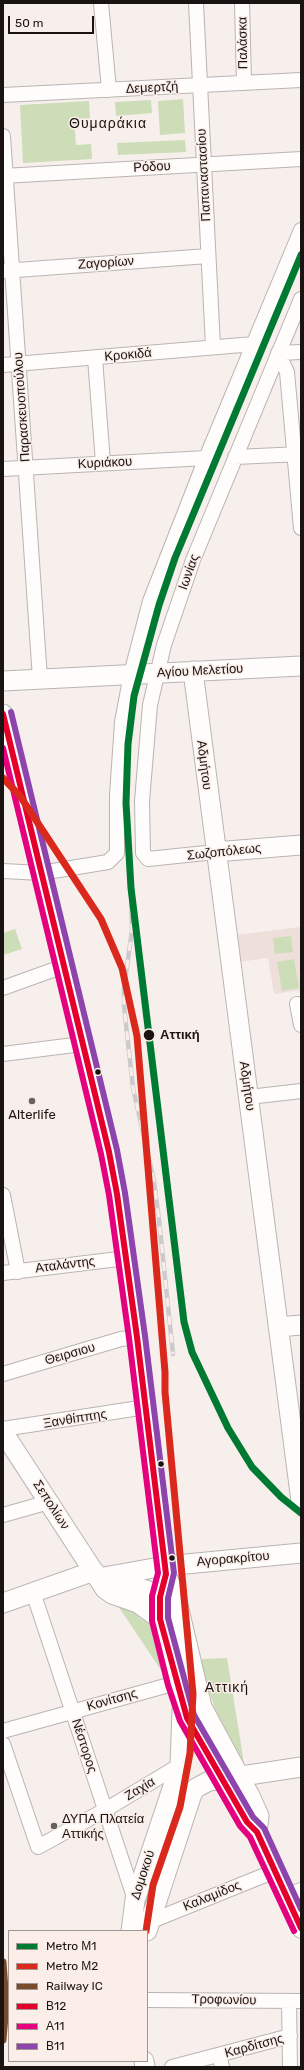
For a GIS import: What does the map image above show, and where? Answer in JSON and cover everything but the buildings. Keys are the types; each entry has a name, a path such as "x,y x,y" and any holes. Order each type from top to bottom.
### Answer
{"main road":[{"name":"Αγίου Μελετίου","path":"3,681 301,666"},
{"name":"Αδμήτου","path":"193,671 215,852 249,1098 278,1327 297,1447 301,1501"},
{"path":"3,714 108,1152 127,1258 169,1599 202,1708 247,1822 257,1832 275,1871 294,1893 301,1928"},
{"name":"Σωζοπόλεως","path":"215,852 301,845"},
{"path":"278,1327 301,1325"},
{"name":"Σεπολίων","path":"3,1432 99,1575 105,1589 112,1594 138,1603 160,1619"},
{"name":"Αγορακρίτου","path":"3,1603 33,1592 99,1575 166,1570 301,1553"},
{"path":"99,1575 169,1599"},
{"path":"169,1599 160,1619 182,1704 192,1728 230,1777"},
{"name":"Δομοκού","path":"131,1930 135,1900 180,1765 182,1704"},
{"name":"Δομοκού","path":"148,1926 192,1794 201,1784 208,1780 301,1767"}],"street":[{"path":"101,3 109,90"},
{"name":"Παπαναστασίου","path":"196,3 213,347"},
{"name":"Παλάσκα","path":"242,3 244,83"},
{"name":"Δεμερτζή","path":"3,95 301,80"},
{"name":"Παρασκευοπούλου","path":"3,136 8,271 19,364 40,679"},
{"name":"Ρόδου","path":"4,176 301,159"},
{"name":"Ιωνίας","path":"41,873 108,862 117,853 117,795 122,722 131,674 150,600 206,458 301,230"},
{"name":"Ζαγορίων","path":"8,271 208,256"},
{"name":"Ιωνίας","path":"148,859 144,853 142,842 142,801 150,705 156,673 193,560 301,299"},
{"name":"Κροκιδά","path":"3,365 254,344"},
{"path":"301,352 278,353 287,372 298,454 301,528"},
{"path":"95,358 103,463"},
{"path":"235,457 298,454"},
{"name":"Κυριάκου","path":"3,469 206,458"},
{"name":"Σωζοπόλεως","path":"148,859 215,852"},
{"path":"3,870 41,873"},
{"path":"3,988 64,966"},
{"path":"298,1004 301,1025"},
{"path":"3,1054 82,1044"},
{"path":"249,1098 301,1091"},
{"path":"3,1195 18,1272"},
{"name":"Αταλάντης","path":"3,1273 127,1258"},
{"name":"Θειρσιου","path":"3,1374 121,1339 137,1337"},
{"name":"Ξανθίππης","path":"3,1429 146,1407"},
{"path":"3,1516 49,1502"},
{"name":"Νέστορος","path":"33,1592 135,1900"},
{"name":"Κονίτσης","path":"3,1731 176,1682"},
{"name":"Ζαχία","path":"3,1744 38,1846 105,1810 180,1765"},
{"path":"125,1870 144,1870"},
{"name":"Καλαμίδος","path":"148,1926 275,1871"},
{"name":"Τροφωνίου","path":"148,2000 295,2001"},
{"path":"290,2067 290,2036 295,2001"},
{"name":"Καρδίτσης","path":"172,2067 220,2061 290,2036"}],"shaded area":[{"path":"301,927 301,990 274,994 268,958 239,962 236,935"}],"green space":[{"path":"183,99 185,133 160,135 158,101"},
{"path":"151,100 152,113 116,116 115,102"},
{"path":"89,101 90,118 74,119 76,145 91,144 92,159 23,163 20,105"},
{"path":"185,140 186,152 118,155 117,143"},
{"path":"15,929 22,949 3,955 3,933"},
{"path":"291,936 293,952 275,954 273,938"},
{"path":"294,959 299,988 282,991 277,962"},
{"path":"112,1597 128,1606 140,1618 152,1626 157,1635 163,1673"},
{"path":"227,1658 244,1763 215,1709 201,1666 202,1659"}],"railway":[{"path":"131,888 132,930 124,988 124,1006 133,1088 154,1181 173,1354"}],"metro line":[{"name":"Μ1","path":"301,255 175,558 159,605 134,696 128,744 126,803 131,888 184,1322 192,1352 228,1428 252,1467 281,1497 301,1513"},
{"name":"Μ2","path":"3,778 20,796 101,919 122,968 137,1036 165,1372 165,1392 193,1694 190,1753 180,1807 153,1885 146,1930"}],"rail line":[{"name":"IC","path":"3,1962 6,2004 3,2040"}],"transit line":[{"name":"Β11","path":"11,712 117,1150 125,1193 145,1336 174,1573 168,1598 168,1618 194,1715 253,1817 264,1828 301,1909"},
{"name":"Β12","path":"3,714 109,1152 117,1194 137,1337 166,1574 160,1597 160,1619 187,1718 247,1822 257,1832 301,1928"},
{"name":"Α11","path":"3,748 101,1154 109,1195 129,1338 158,1573 152,1596 152,1621 168,1685 180,1721 240,1826 250,1837 294,1931"}],"place":[{"name":"Αττική","path":"149,1035"},
{"name":"Alterlife","path":"32,1101"},
{"name":"ΔΥΠΑ Πλατεία Αττικής","path":"54,1826"}],"district":[{"name":"Θυμαράκια","path":"108,124"},
{"name":"Αττική","path":"227,1688"}]}
